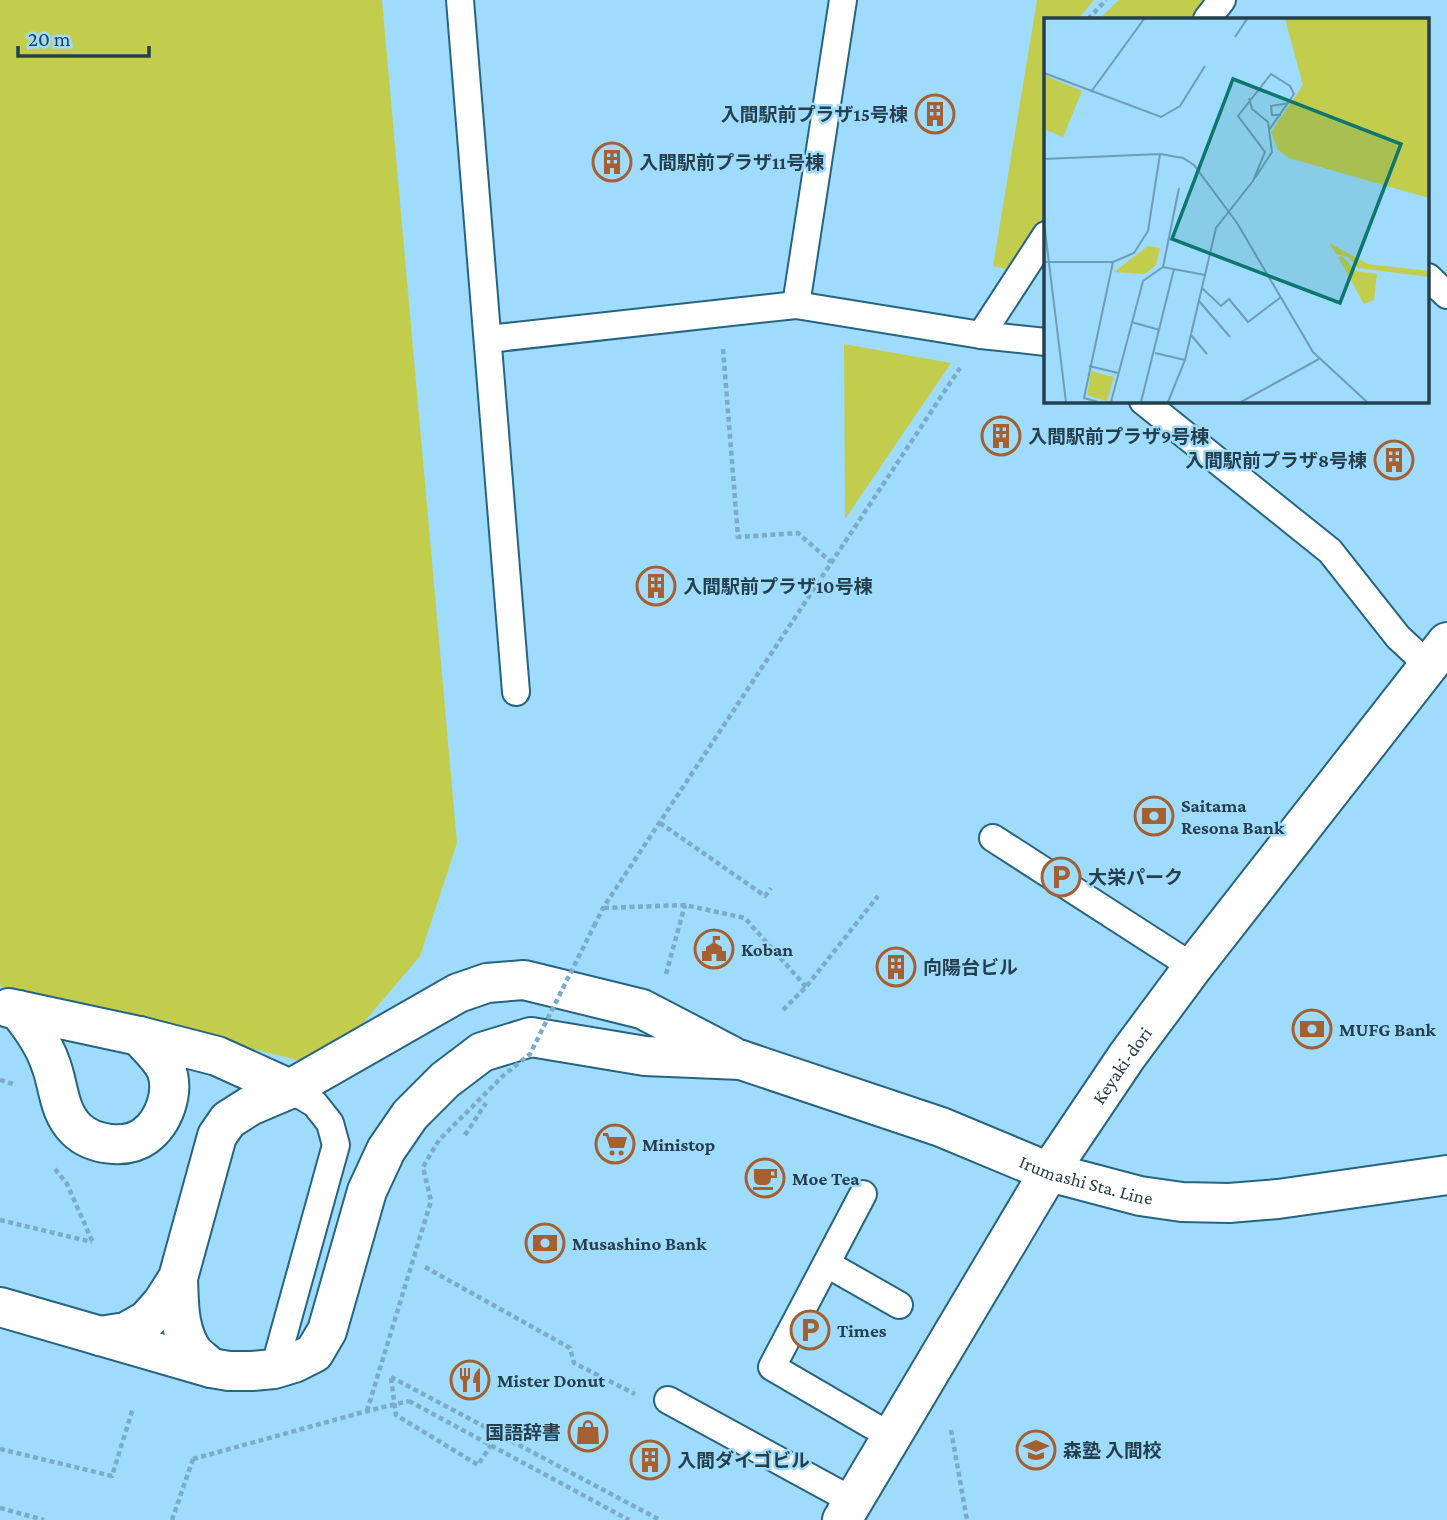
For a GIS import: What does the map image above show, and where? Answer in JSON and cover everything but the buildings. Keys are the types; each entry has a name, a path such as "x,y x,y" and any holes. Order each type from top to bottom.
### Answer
{"street":[{"name":"Keyaki-dori","path":"847,1511 1049,1172 1128,1056 1193,967 1438,653"},
{"path":"100,1336 126,1332 147,1320 178,1278 217,1136 228,1120 250,1106 290,1089 458,993 487,983 524,980 642,1009 741,1060"},
{"path":"9,1008 217,1056 290,1089"},
{"path":"9,1008 34,1028 52,1067 64,1112 76,1129 94,1140 112,1144 128,1143 144,1137 158,1123 167,1106 170,1088 166,1069 139,1036"},
{"path":"0,1307 211,1368 252,1371 294,1363 314,1353 327,1331 367,1191 386,1150 410,1115 445,1080 482,1052 531,1037 645,1056 741,1060"},
{"name":"Irumashi Sta. Line","path":"741,1060 941,1127 1049,1172 1140,1196 1182,1202 1229,1203 1278,1199 1447,1175"},
{"path":"178,1278 184,1335 195,1354 211,1368"}],"lane":[{"path":"460,0 516,692"},
{"path":"796,304 843,0"},
{"path":"1208,18 1222,0"},
{"path":"981,335 1044,237"},
{"path":"1430,279 1447,295"},
{"path":"488,339 796,304 981,335 1044,342"},
{"path":"1144,402 1330,551 1398,637 1438,653"},
{"path":"993,838 1193,967"},
{"path":"274,1368 336,1145 330,1123 315,1104 290,1089"},
{"path":"863,1194 772,1367 892,1437"},
{"path":"827,1264 899,1305"},
{"path":"668,1400 847,1511"}],"path":[{"path":"1089,18 1106,0"},
{"path":"367,1411 431,1200 423,1167 439,1140 504,1075 530,1054 603,908 981,335"},
{"path":"722,340 738,537 798,533 831,562"},
{"path":"660,823 765,896 771,888"},
{"path":"783,1010 806,987 878,896"},
{"path":"603,908 685,905 745,918 806,987"},
{"path":"666,975 685,905"},
{"path":"0,1220 93,1243"},
{"path":"425,1267 570,1348 574,1363 653,1403 668,1400"},
{"path":"491,1445 478,1465 396,1415 391,1377 660,1520"},
{"path":"172,1520 193,1459 409,1401 629,1520"},
{"path":"0,1449 112,1476 133,1408"},
{"path":"951,1430 967,1520"},
{"path":"0,1508 44,1520"}],"green space":[{"path":"0,0 382,0 457,843 420,956 359,1028 301,1061 0,986"},
{"path":"1037,0 1094,0 1079,18 1044,18 1044,218 1007,269 993,266"},
{"path":"1119,0 1207,0 1194,18 1100,18"},
{"path":"844,344 951,363 845,519"}],"place":[{"name":"入間駅前プラザ15号棟","path":"935,114"},
{"name":"入間駅前プラザ11号棟","path":"612,162"},
{"name":"入間駅前プラザ9号棟","path":"1001,436"},
{"name":"入間駅前プラザ8号棟","path":"1394,460"},
{"name":"入間駅前プラザ10号棟","path":"656,586"},
{"name":"Saitama Resona Bank","path":"1154,816"},
{"name":"大栄パーク","path":"1061,877"},
{"name":"Koban","path":"714,949"},
{"name":"向陽台ビル","path":"896,967"},
{"name":"MUFG Bank","path":"1312,1029"},
{"name":"Ministop","path":"615,1144"},
{"name":"Moe Tea","path":"765,1178"},
{"name":"Musashino Bank","path":"545,1243"},
{"name":"Times","path":"810,1330"},
{"name":"Mister Donut","path":"470,1380"},
{"name":"国語辞書","path":"588,1432"},
{"name":"森塾 入間校","path":"1036,1450"},
{"name":"入間ダイゴビル","path":"650,1460"}]}
